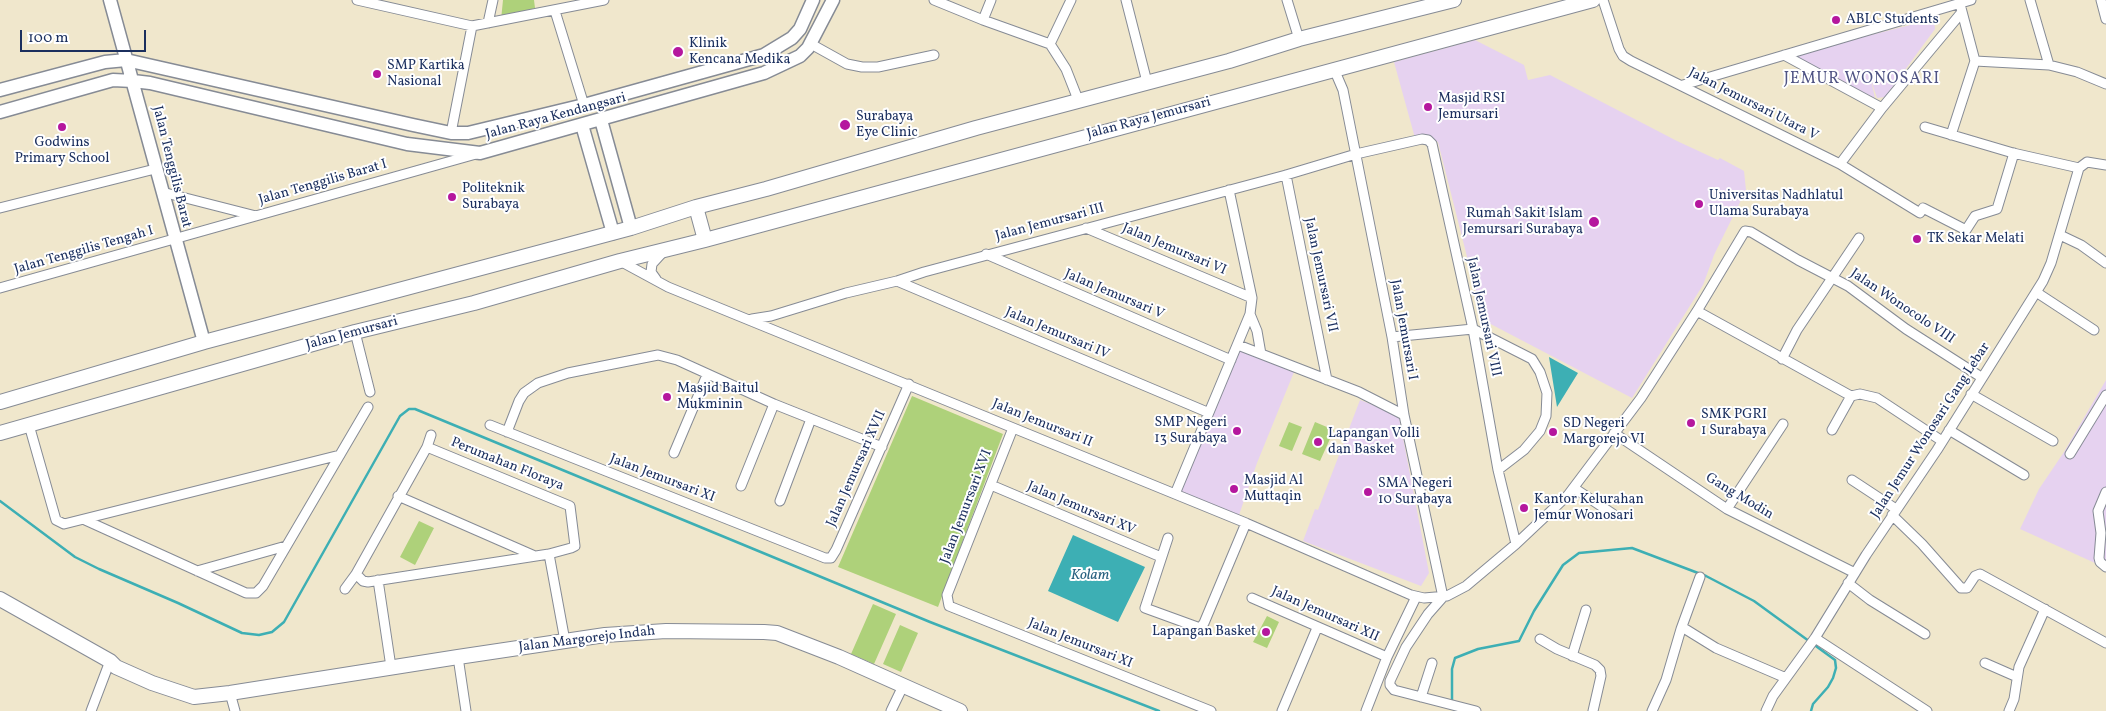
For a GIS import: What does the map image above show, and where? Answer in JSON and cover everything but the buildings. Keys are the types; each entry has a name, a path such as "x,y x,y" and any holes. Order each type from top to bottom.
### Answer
{"main road":[{"name":"Jalan Tenggilis Barat","path":"110,0 174,240 204,342"},
{"name":"Jalan Raya Kendangsari","path":"0,90 106,62 126,60 451,132 483,130 584,105 764,55 792,38 800,29 813,0"},
{"name":"Jalan Raya Kendangsari","path":"0,112 113,80 133,81 150,83 406,144 480,153 764,73 800,56 811,44 833,0"},
{"path":"0,402 204,342 614,233 696,207 766,189 976,128 1079,102 1299,40 1454,0"},
{"name":"Jalan Raya Jemursari","path":"705,240 1593,0"},
{"path":"679,79 682,97"},
{"path":"601,120 631,228"},
{"path":"582,125 614,233"},
{"path":"696,207 705,240"},
{"name":"Jalan Jemursari","path":"0,433 355,332 474,303 620,261 705,240"},
{"name":"Jalan Margorejo Indah","path":"0,599 110,661 116,667 152,683 194,697 566,641 650,632 777,633 839,657 960,711"}],"street":[{"path":"357,0 472,26 604,0"},
{"path":"488,23 493,0"},
{"path":"569,0 577,5"},
{"path":"934,0 1050,44 1066,69 1079,102"},
{"path":"983,20 991,0"},
{"path":"1050,44 1071,0"},
{"path":"1126,0 1147,82"},
{"path":"1287,0 1299,40"},
{"name":"Jalan Jemursari Utara V","path":"1603,0 1619,49 1624,56 1840,164 1920,213 1923,208 1966,230 1975,216 1997,209 2014,153"},
{"path":"1840,164 1961,7 1971,0"},
{"path":"2030,0 2049,65"},
{"path":"2102,0 2106,19"},
{"path":"1683,85 1784,55 1961,7"},
{"path":"1951,135 1975,60 1961,7"},
{"path":"555,11 584,105"},
{"path":"451,132 472,26"},
{"path":"811,44 847,64 862,67 878,68 934,55"},
{"path":"1784,55 1882,108"},
{"path":"1975,60 2049,65 2077,72 2106,84"},
{"name":"Jalan Jemursari I","path":"1334,69 1343,90 1392,337 1404,415 1443,597"},
{"path":"1925,128 2014,153 2079,168 2087,162 2106,165"},
{"name":"Jalan Jemursari VIII","path":"1356,154 1422,139 1432,144 1473,329 1498,470 1516,544"},
{"name":"Jalan Tenggilis Barat I","path":"174,240 480,153"},
{"name":"Jalan Jemursari III","path":"751,319 771,316 986,254 1286,175 1356,154"},
{"name":"Jalan Jemur Wonosari Gang Lebar","path":"1766,711 1773,696 1813,642 1855,573 1942,441 2036,292 2049,269 2079,168"},
{"path":"0,208 155,169"},
{"name":"Jalan Jemursari VII","path":"1286,175 1327,380"},
{"name":"Jalan Jemursari VI","path":"1175,494 1207,412 1250,314 1252,298 1229,190"},
{"path":"162,192 256,216"},
{"name":"Jalan Jemursari VI","path":"1086,228 1252,298"},
{"name":"Jalan Wonocolo VIII","path":"1700,313 1745,231 1751,232 1848,286 1906,329 1981,377"},
{"path":"2060,235 2081,245 2106,263"},
{"path":"1782,359 1797,330 1859,238"},
{"name":"Jalan Tenggilis Tengah I","path":"0,288 174,240"},
{"path":"656,279 652,272 652,264 665,250"},
{"name":"Jalan Jemursari V","path":"986,254 1231,360"},
{"name":"Jalan Jemursari II","path":"620,261 668,286 1246,522 1416,597"},
{"name":"Jalan Jemursari IV","path":"897,281 1207,412"},
{"path":"2036,292 2094,330"},
{"path":"1366,711 1387,657 1416,597 1431,599 1443,597 1453,594 1466,586 1561,503 1641,398 1700,313 1851,396 1860,394 1877,398 1942,441"},
{"name":"Jalan Jemursari VI","path":"1250,314 1257,332 1261,354"},
{"path":"1392,337 1473,329 1532,359 1540,372 1548,402 1544,422 1540,431 1524,450 1498,470"},
{"path":"355,332 370,392"},
{"path":"1238,345 1359,392 1404,415"},
{"path":"507,432 513,413 524,393 538,383 568,373 658,355 677,360 774,404 882,447"},
{"path":"674,453 707,375"},
{"name":"Jalan Jemursari XVII","path":"825,558 830,558 834,554 909,384"},
{"path":"1971,394 2053,441"},
{"path":"2070,454 2106,395"},
{"path":"1832,430 1851,396"},
{"path":"741,486 774,404"},
{"path":"85,520 246,592 256,593 263,586 368,407"},
{"path":"780,501 811,419"},
{"path":"1727,509 1782,424"},
{"path":"29,425 56,520 60,524 85,520 340,455"},
{"name":"Jalan Jemursari XI","path":"490,426 825,558"},
{"name":"Jalan Jemursari XVI","path":"947,595 1012,428"},
{"path":"1949,430 2024,475"},
{"name":"Gang Modin","path":"1614,433 1727,509 1855,573"},
{"path":"344,589 356,574 427,447 431,435"},
{"name":"Perumahan Floraya","path":"356,574 366,582 549,554 575,546 570,506 427,447"},
{"path":"1852,480 1894,512 1961,588 1967,588 1975,576 1980,574 2106,643"},
{"name":"Jalan Jemursari XV","path":"991,485 1161,557"},
{"path":"1574,488 1613,514"},
{"path":"2106,492 2098,511 2101,533 2099,558 2100,562 2106,567"},
{"path":"398,496 536,556"},
{"path":"1168,538 1144,608 1195,627 1202,626 1246,522"},
{"path":"197,571 286,546"},
{"path":"549,554 566,641"},
{"path":"1652,711 1666,680 1700,577"},
{"path":"378,580 390,667"},
{"path":"1848,584 1925,634"},
{"name":"Jalan Jemursari XI","path":"947,595 948,603 953,609 1211,711"},
{"path":"1443,597 1415,632 1390,680 1390,685 1394,690 1445,706 1458,706 1476,711"},
{"name":"Jalan Jemursari XII","path":"1252,598 1387,657"},
{"path":"2009,711 2014,698 2019,667 2045,609"},
{"path":"1572,656 1586,610"},
{"path":"1682,627 1716,648 1786,678"},
{"path":"1282,711 1317,628"},
{"path":"1540,639 1595,666 1601,672 1593,711"},
{"path":"1813,642 1927,711"},
{"path":"458,656 466,711"},
{"path":"92,711 110,661"},
{"path":"1421,697 1432,663"},
{"path":"1985,663 2017,677"},
{"path":"891,711 903,686"},
{"path":"230,693 236,711"}],"shaded area":[{"path":"1934,19 1935,29 1885,97 1877,98 1871,80 1875,98 1798,61 1796,54"},
{"name":"Rumah Sakit Islam Jemursari Surabaya","path":"1475,40 1524,65 1528,80 1550,75 1677,141 1718,160 1720,158 1744,171 1746,190 1714,255 1703,285 1632,398 1483,320 1438,142 1426,136 1415,138 1394,62"},
{"name":"SMP Negeri 13 Surabaya","path":"1239,350 1294,372 1257,463 1239,515 1178,490"},
{"path":"2106,380 2106,568 2020,529 2039,489 2064,452"},
{"name":"SMA Negeri 10 Surabaya","path":"1360,400 1399,415 1429,573 1421,586 1303,541 1315,509 1318,510"}],"green space":[{"path":"503,0 534,0 535,8 501,20"},
{"path":"912,396 1003,434 938,607 838,567"},
{"name":"Lapangan Volli dan Basket","path":"1289,422 1302,427 1292,451 1279,446"},
{"name":"Lapangan Volli dan Basket","path":"1315,422 1334,430 1320,461 1302,454"},
{"path":"419,521 434,528 415,565 400,557"},
{"path":"873,604 896,614 874,664 851,654"},
{"name":"Lapangan Basket","path":"1267,616 1279,622 1267,648 1253,642"},
{"path":"900,625 918,633 901,672 883,664"}],"water":[{"path":"1549,357 1578,373 1557,407"},
{"name":"Kolam","path":"1073,535 1145,567 1118,622 1048,591"}],"waterway":[{"path":"0,501 75,557 242,633 259,635 272,632 284,622 400,416 409,409 415,409 930,622 1159,711"},
{"path":"1452,701 1452,669 1455,658 1478,649 1519,641 1534,611 1563,565 1579,553 1632,548 1706,576 1754,601 1835,660 1836,668 1833,678 1828,687 1813,704 1811,711"}],"place":[{"name":"ABLC Students","path":"1836,20"},
{"name":"Klinik Kencana Medika","path":"678,52"},
{"name":"SMP Kartika Nasional","path":"377,74"},
{"name":"Masjid RSI Jemursari","path":"1428,107"},
{"name":"Surabaya Eye Clinic","path":"845,125"},
{"name":"Godwins Primary School","path":"62,127"},
{"name":"Politeknik Surabaya","path":"452,197"},
{"name":"Universitas Nadhlatul Ulama Surabaya","path":"1699,204"},
{"name":"Rumah Sakit Islam Jemursari Surabaya","path":"1594,222"},
{"name":"TK Sekar Melati","path":"1917,239"},
{"name":"Masjid Baitul Mukminin","path":"667,397"},
{"name":"SMK PGRI 1 Surabaya","path":"1691,423"},
{"name":"SMP Negeri 13 Surabaya","path":"1237,431"},
{"name":"SD Negeri Margorejo VI","path":"1553,432"},
{"name":"Lapangan Volli dan Basket","path":"1318,442"},
{"name":"Masjid Al Muttaqin","path":"1234,489"},
{"name":"SMA Negeri 10 Surabaya","path":"1368,492"},
{"name":"Kantor Kelurahan Jemur Wonosari","path":"1524,508"},
{"name":"Lapangan Basket","path":"1266,632"}],"district":[{"name":"JEMUR WONOSARI","path":"1862,80"}]}
